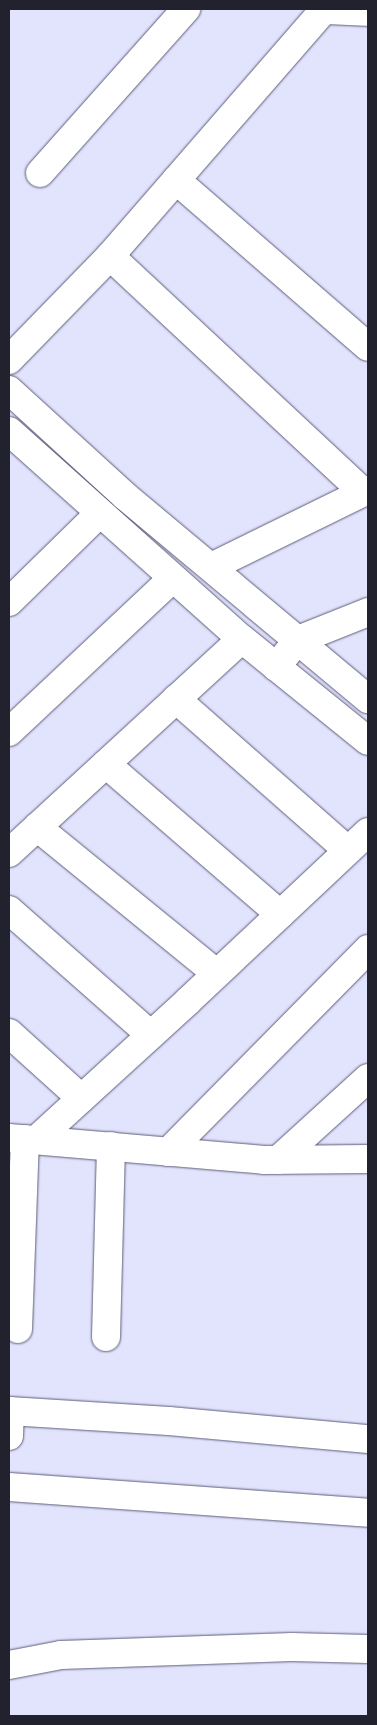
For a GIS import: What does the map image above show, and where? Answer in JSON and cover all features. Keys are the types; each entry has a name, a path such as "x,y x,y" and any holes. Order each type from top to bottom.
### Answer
{"street":[{"path":"40,173 186,9"},
{"path":"9,360 110,256 324,9 368,12"},
{"path":"176,180 368,347"},
{"path":"110,256 365,491 211,567"},
{"path":"9,390 125,496 368,699"},
{"path":"9,431 172,579 242,639 368,741"},
{"path":"9,602 99,514"},
{"path":"9,732 172,579"},
{"path":"276,667 298,640 368,612"},
{"path":"9,853 242,639"},
{"path":"176,699 347,850"},
{"path":"106,764 280,914"},
{"path":"37,827 217,974"},
{"path":"23,1139 81,1098 217,974 368,832"},
{"path":"9,910 151,1035"},
{"path":"168,1152 368,949"},
{"path":"9,1033 81,1098"},
{"path":"278,1160 368,1078"},
{"path":"23,1139 278,1160 368,1159"},
{"path":"18,1329 23,1139"},
{"path":"106,1337 111,1146"},
{"path":"9,1420 170,1421 368,1439"},
{"path":"9,1487 368,1514"},
{"path":"9,1665 61,1655 292,1647 368,1649"}]}
